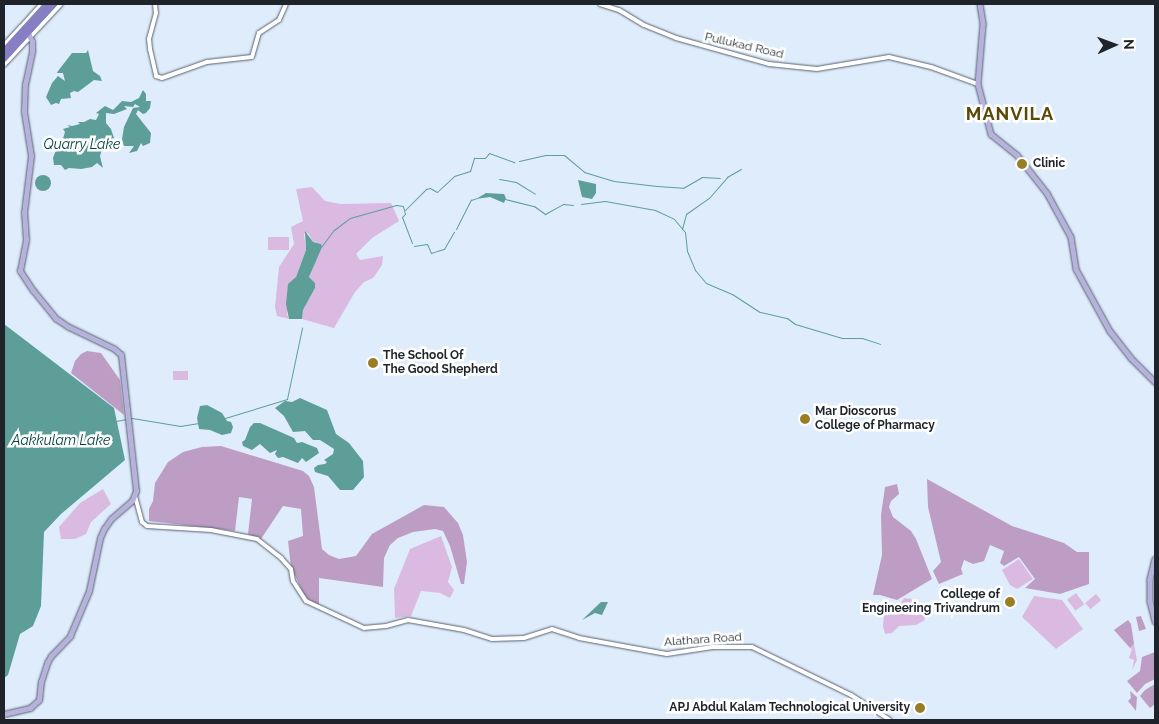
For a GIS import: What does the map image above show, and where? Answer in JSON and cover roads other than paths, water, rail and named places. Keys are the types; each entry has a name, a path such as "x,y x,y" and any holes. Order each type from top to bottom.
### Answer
{"highway":[{"path":"4,58 47,4"},
{"path":"4,50 54,4"}],"main road":[{"path":"980,4 983,24 978,84 991,134 1017,155 1047,193 1071,237 1076,268 1110,331 1155,382"},
{"path":"4,714 30,708 39,700 41,682 47,663 70,636 89,591 100,538 104,529 111,519 127,506 135,496 121,355 114,348 56,319 33,291 20,271 26,240 24,212 31,156 24,112 25,85 32,51 26,31"},
{"path":"1155,559 1150,579 1150,601 1155,621"}],"street":[{"path":"4,65 42,4"},
{"path":"4,45 26,31 60,4"},
{"path":"155,4 156,13 149,39 156,76 162,78 207,62 252,57 259,33 279,20 286,4"},
{"name":"Pullukad Road","path":"600,4 619,10 644,25 676,38 770,64 817,69 889,58 932,67 978,84"},
{"name":"Alathara Road","path":"135,496 142,522 147,526 204,530 257,539 281,558 290,569 293,581 306,601 364,628 386,626 408,620 464,630 492,640 524,638 549,629 579,638 667,654 712,648 752,647 851,695 890,720"}],"water":[{"name":"Quarry Lake","path":"88,50 93,71 100,76 102,81 94,80 78,92 70,93 71,98 61,99 59,104 51,105 46,97 52,83 58,76 65,81 63,73 57,73 58,71 72,53 86,53"},
{"name":"Quarry Lake","path":"143,90 146,94 146,101 151,101 150,108 146,113 143,114 138,110 136,114 151,133 150,143 143,146 141,143 137,151 129,153 134,146 124,146 122,139 124,127 133,108 140,107 135,104 133,107 124,106 127,109 114,114 106,113 106,123 111,129 114,138 105,139 100,156 103,168 97,163 92,167 81,169 69,168 65,170 61,165 54,165 53,158 56,150 54,150 54,146 58,144 58,141 62,142 65,132 63,129 70,127 67,125 80,124 78,122 90,119 96,120 99,114 96,113 105,106 113,110 122,101 131,102 139,98"},
{"path":"43,175 51,183 43,191 35,183"},
{"path":"578,180 596,184 596,193 592,199 582,197"},
{"path":"486,193 504,194 506,198 504,203 490,197 476,199"},
{"path":"305,231 313,242 321,244 322,247 309,277 315,283 315,288 303,310 302,319 289,319 286,304 288,284 296,277 306,250"},
{"name":"Aakkulam Lake","path":"4,324 114,408 125,460 61,514 44,532 41,606 33,626 20,634 8,675 4,678"},
{"path":"300,398 327,410 336,434 349,443 363,461 364,477 353,490 340,490 328,476 315,472 314,468 325,464 327,462 324,460 333,454 334,449 320,440 313,440 305,431 293,432 284,416 275,408 285,401 292,402"},
{"path":"207,405 222,413 227,421 231,422 233,427 231,433 222,435 210,430 199,429 197,418 200,406"},
{"path":"254,423 260,423 294,438 297,443 302,442 317,448 319,453 306,462 302,458 298,463 283,457 278,458 275,454 277,450 270,453 260,444 252,450 243,446 242,442"},
{"path":"601,602 608,602 602,615 595,613 582,620"}],"waterway":[{"path":"405,210 426,189 430,188 437,192 454,176 470,171 474,158 485,158 489,153 514,162"},
{"path":"519,161 545,155 564,155 584,172 614,181 657,186 683,188 702,177 720,178"},
{"path":"682,229 686,214 709,198 727,177 741,169"},
{"path":"499,179 516,182 535,194"},
{"path":"456,229 471,200 477,198"},
{"path":"505,199 534,206 545,214 563,204 573,205"},
{"path":"581,204 605,201 655,210 674,219 685,232 687,251 695,270 706,283 732,294 760,312 787,318 795,324 842,338 862,338 880,344"},
{"path":"321,247 334,230 350,218 396,205 403,206 405,214 402,217 412,243"},
{"path":"414,246 427,244 431,253 444,249 454,232"},
{"path":"225,418 287,399 302,328"},
{"path":"116,421 132,418 180,426 199,423"}],"place":[{"name":"Clinic","path":"1022,164"},
{"name":"The School Of The Good Shepherd","path":"373,363"},
{"name":"Mar Dioscorus College of Pharmacy","path":"805,419"},
{"name":"College of Engineering Trivandrum","path":"1010,602"},
{"name":"APJ Abdul Kalam Technological University","path":"920,708"}],"district":[{"name":"MANVILA","path":"1010,114"}]}
